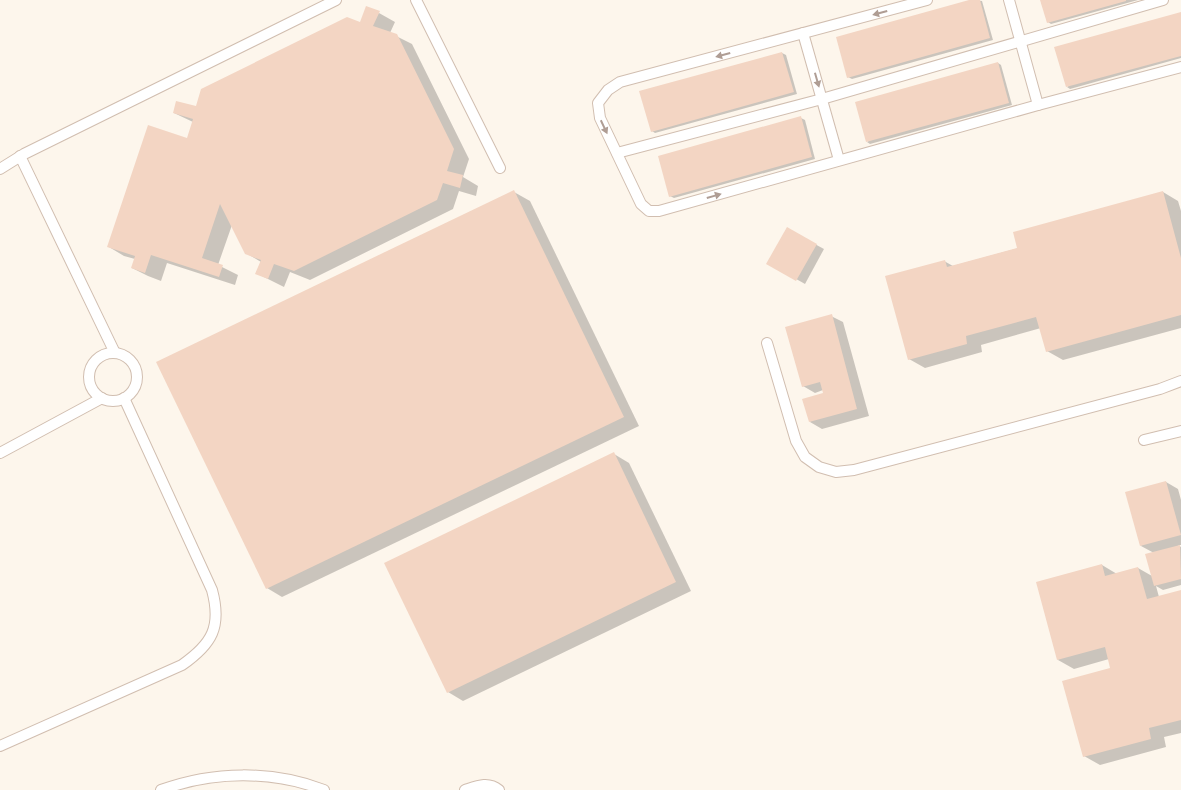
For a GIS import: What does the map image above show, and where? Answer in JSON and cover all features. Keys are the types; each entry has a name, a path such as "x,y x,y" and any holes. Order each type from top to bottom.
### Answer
{"lane":[{"path":"0,168 20,156 336,0"},
{"path":"416,0 500,168"},
{"path":"927,0 620,82 608,90 598,103 600,118 641,204 649,211 659,211 1181,67"},
{"path":"1009,0 1038,105"},
{"path":"617,153 822,99 1163,0"},
{"path":"803,33 839,160"},
{"path":"20,156 115,352"},
{"path":"768,343 796,441 805,457 819,467 836,472 854,470 1181,382"},
{"path":"115,352 126,356 136,369 135,386 124,398 113,401 102,398 97,396 90,386 88,381 89,370 99,356 115,352"},
{"path":"0,452 102,398"},
{"path":"0,746 182,665 194,657 208,643 215,626 215,601 212,590 124,398"},
{"path":"1144,440 1181,430"},
{"path":"161,790 195,780 219,776 244,775 290,780 324,790"},
{"path":"465,790 482,785 499,790"}],"building":[{"path":"969,0 980,0 990,38 847,78 836,37"},
{"path":"1040,0 1126,0 1126,1 1047,23"},
{"path":"366,6 380,11 373,26 397,34 454,149 447,171 463,175 460,188 443,183 437,200 294,271 274,264 268,279 255,274 261,260 245,254 220,204 202,258 223,265 219,277 151,255 145,273 131,268 135,256 107,247 148,125 187,138 193,119 173,113 176,101 196,106 201,89 347,17 360,22"},
{"path":"1181,12 1181,56 1066,87 1054,47"},
{"path":"782,52 794,92 651,132 639,91"},
{"path":"998,62 1009,103 866,142 855,102"},
{"path":"801,116 812,157 669,197 658,156"},
{"path":"514,190 624,417 266,589 156,362"},
{"path":"1163,191 1181,258 1181,315 1046,352 1036,317 966,336 967,344 908,360 885,276 945,260 947,267 1017,248 1013,232"},
{"path":"787,227 817,244 796,281 766,264"},
{"path":"832,314 857,409 809,422 802,399 823,393 820,382 802,387 785,327"},
{"path":"614,452 676,582 447,693 384,563"},
{"path":"1166,481 1181,535 1140,546 1125,492"},
{"path":"1180,545 1181,579 1154,586 1145,554"},
{"path":"1102,564 1105,576 1138,567 1147,599 1181,590 1181,720 1149,728 1151,739 1083,757 1062,681 1110,668 1105,647 1057,660 1036,582"}]}
